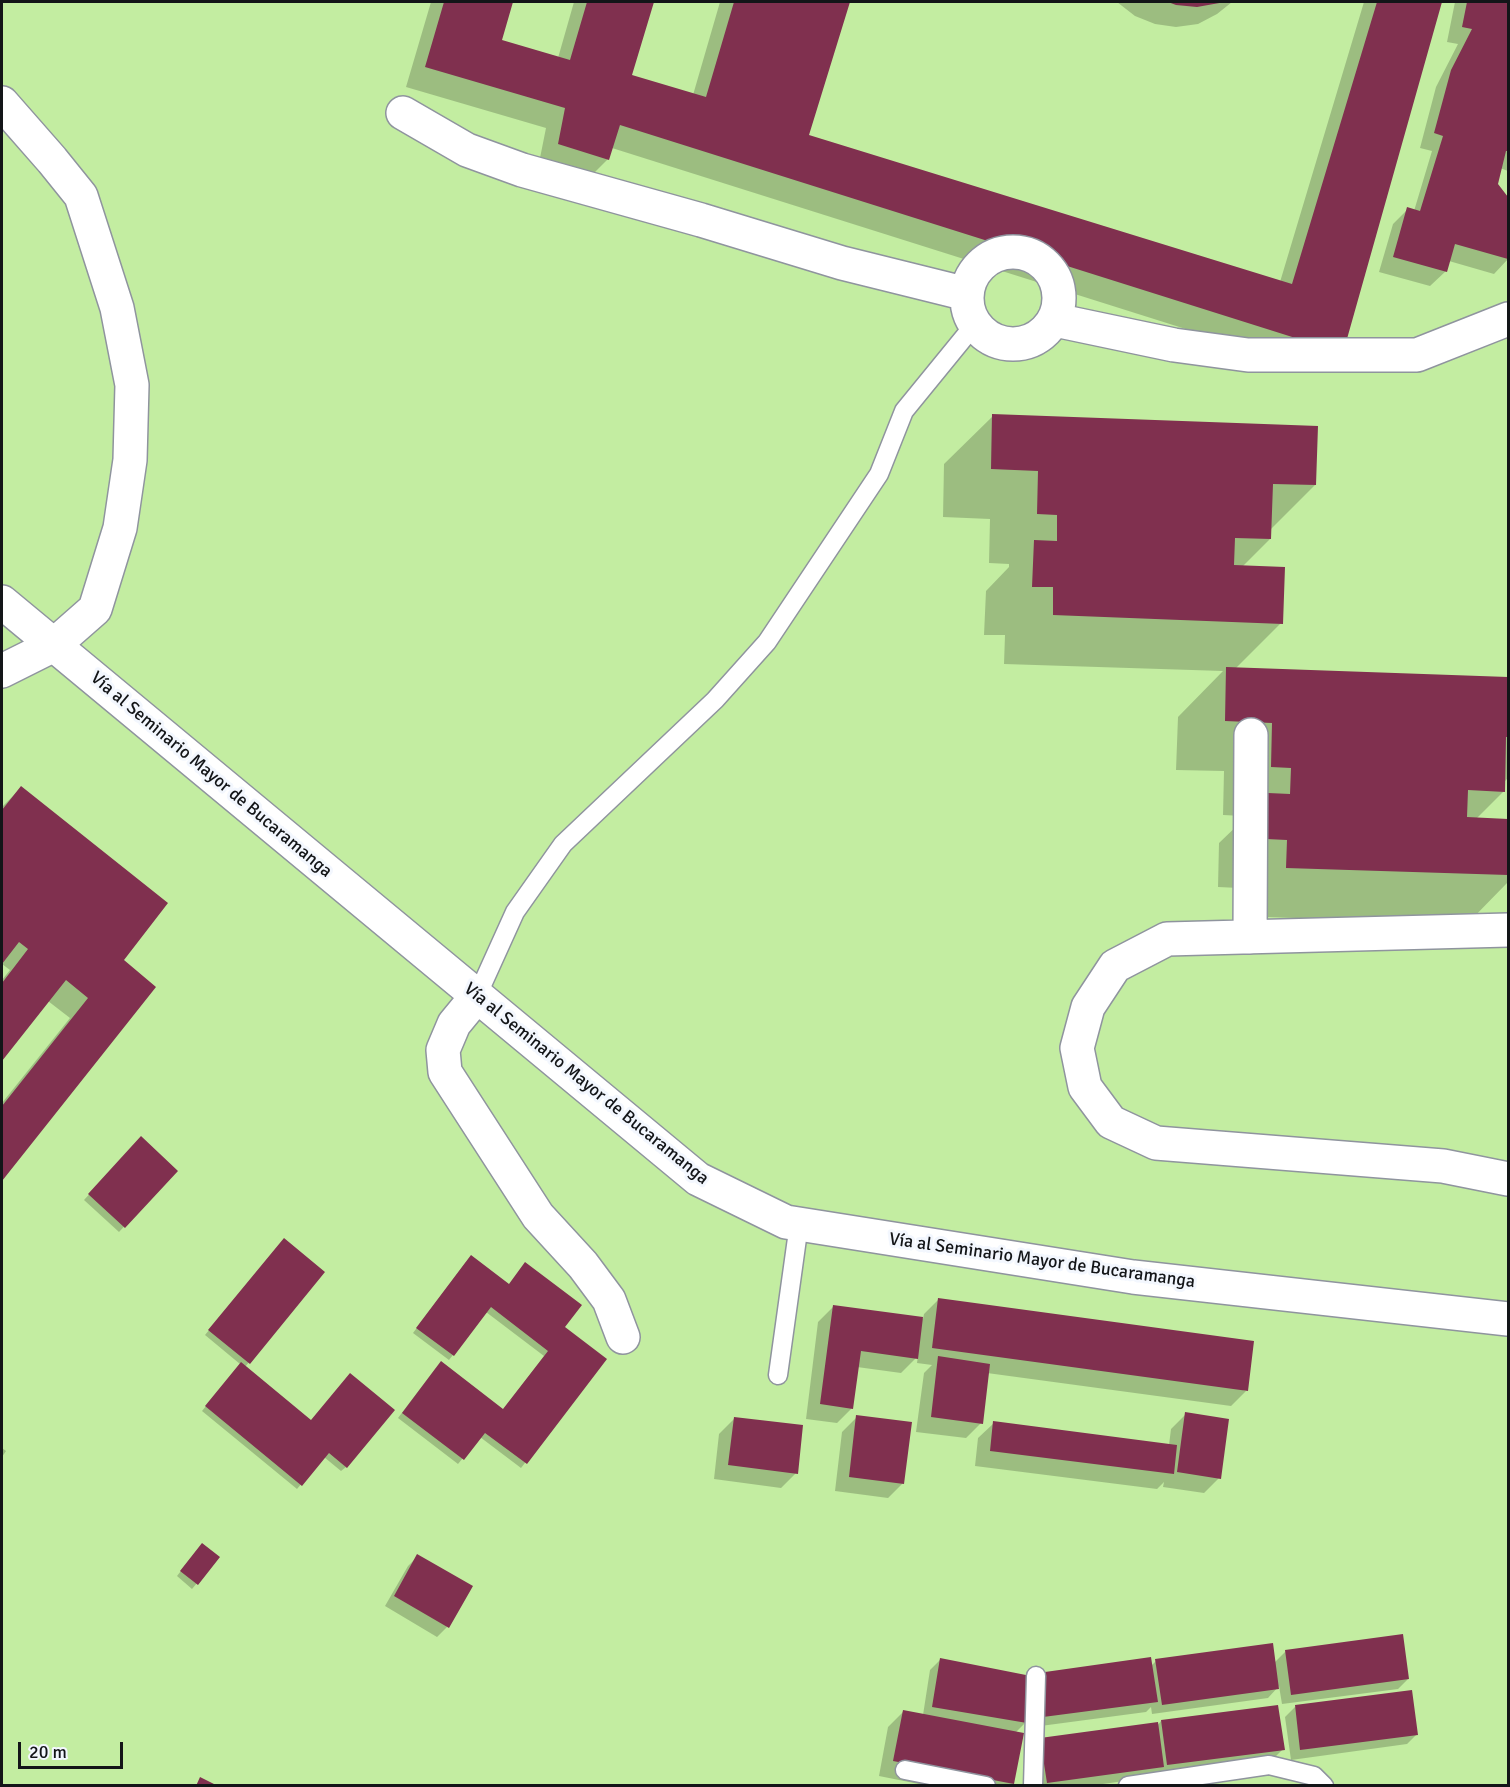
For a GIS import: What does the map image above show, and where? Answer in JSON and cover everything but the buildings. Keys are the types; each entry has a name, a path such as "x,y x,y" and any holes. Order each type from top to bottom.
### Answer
{"street":[{"path":"2,103 81,196 117,308 132,385 130,460 120,528 94,609 54,645 2,671"},
{"path":"403,113 467,150 522,170 701,220 842,263 971,309"},
{"path":"1009,252 1026,254 1040,261 1052,273 1058,287 1059,304 1055,320 1036,338 1023,343 1010,344 996,341 984,334 971,309 971,278 981,265 994,256 1009,252"},
{"path":"1055,320 1174,345 1248,355 1271,355 1417,354 1509,319"},
{"name":"Vía al Seminario Mayor de Bucaramanga","path":"2,602 698,1179 786,1222 1133,1277 1509,1319"},
{"path":"1250,937 1251,735"},
{"path":"1509,930 1167,939 1115,966 1088,1007 1077,1048 1085,1087 1111,1122 1156,1143 1443,1166 1509,1179"},
{"path":"477,996 454,1024 443,1050 445,1072 538,1216 583,1265 609,1300 623,1337"}],"lane":[{"path":"477,996 516,912 563,844 715,700 767,642 879,474 904,411 971,309"},
{"path":"778,1375 799,1224"},
{"path":"1033,1785 1036,1676"},
{"path":"1128,1785 1269,1765 1314,1776 1324,1785"},
{"path":"905,1770 986,1785"}],"green space":[{"path":"2,2 1508,2 1508,1785 2,1785"}]}
